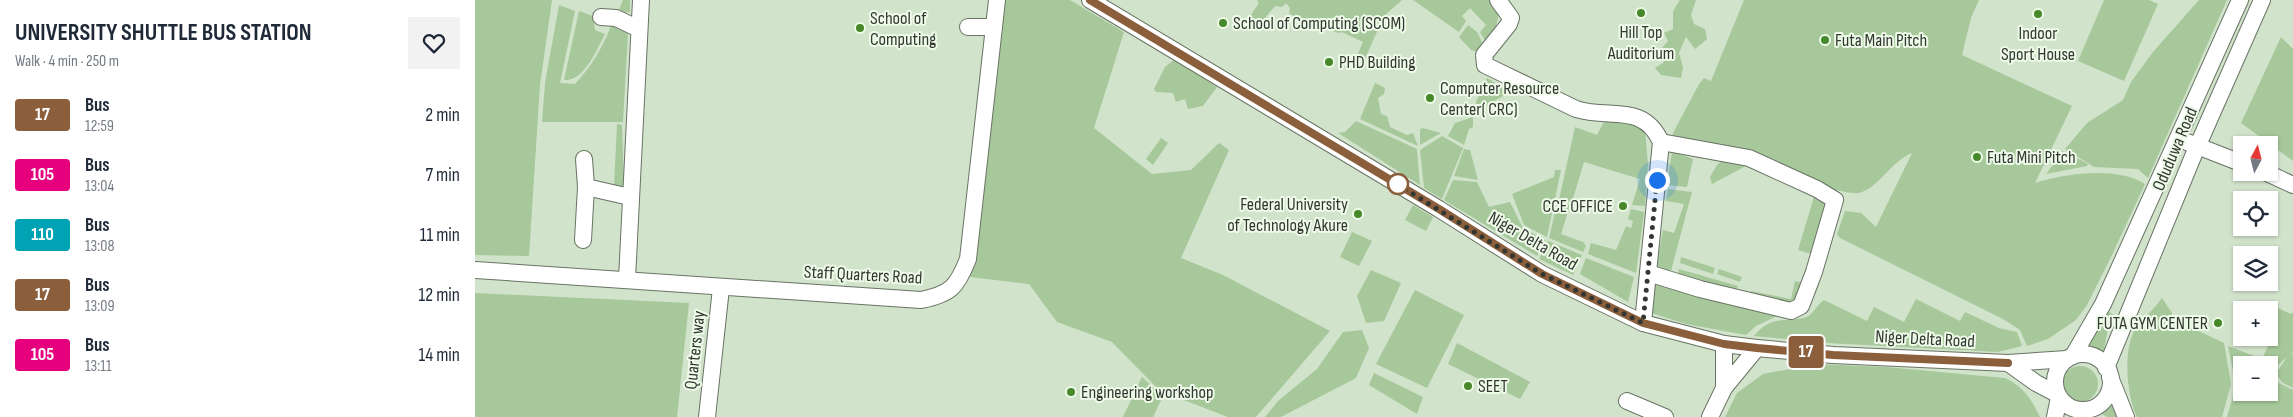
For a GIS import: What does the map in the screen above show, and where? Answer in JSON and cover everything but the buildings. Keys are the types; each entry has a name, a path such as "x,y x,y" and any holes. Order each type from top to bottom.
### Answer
{"street":[{"path":"627,279 641,0"},
{"name":"Staff Quarters Road","path":"475,270 921,300 940,296 952,289 960,279 968,259 997,0"},
{"name":"Niger Delta Road","path":"1090,0 1439,209 1542,274 1643,323 1724,344 1833,355 2008,363 2070,358"},
{"path":"1498,0 1514,7 1509,24 1484,55 1485,65 1576,109 1590,114 1624,114 1640,118 1655,128 1661,142 1643,323"},
{"path":"2055,417 2058,395 2056,375 2070,358 2103,304 2240,0"},
{"name":"Oduduwa Road","path":"2108,372 2127,315 2197,146 2262,0"},
{"path":"601,17 616,18 639,29"},
{"path":"969,27 994,27"},
{"path":"2178,139 2233,159"},
{"path":"1648,273 1700,289 1791,312 1801,306 1814,272 1835,200 1817,189 1749,158 1661,142"},
{"path":"583,240 586,187 584,159"},
{"path":"2278,178 2293,185"},
{"path":"586,187 631,197"},
{"name":"Quarters way","path":"707,417 721,288"},
{"path":"1724,344 1724,388"},
{"path":"1710,417 1724,388 1757,348"},
{"path":"2070,358 2092,356 2108,372 2125,417"},
{"path":"2008,363 2036,383 2058,395 2067,405 2089,413 2106,397 2110,387 2108,372"},
{"path":"1627,401 1665,417"}],"shaded area":[{"name":"Federal University of Technology Akure","path":"475,0 2293,0 2293,417 475,417"}],"green space":[{"path":"475,0 552,0 540,85 529,256 475,255"},
{"path":"623,0 630,0 630,12 623,13 619,10"},
{"path":"1004,0 1070,0 1124,32 1094,128 1152,174 1191,170 1219,143 1229,150 1181,258 1223,275 1330,331 1256,417 1228,417 1160,391 1112,342 1057,322 1029,284 970,277"},
{"path":"1257,0 1402,0 1384,16 1361,68 1354,63 1363,42 1342,32 1334,32 1333,29 1317,22 1308,27 1289,13 1290,8 1286,3 1282,7 1275,6 1255,30 1248,26 1249,18 1259,3"},
{"path":"1413,0 1489,0 1500,10 1495,30 1487,44 1480,32 1486,25 1470,8 1462,16 1466,21 1459,32"},
{"path":"1680,0 1696,0 1691,15 1694,24 1705,29 1707,39 1695,49 1686,37 1679,53 1683,67 1681,78 1661,75 1655,68 1663,63 1666,57 1662,48 1668,41 1664,33 1673,29 1673,11"},
{"path":"1744,0 1979,0 1971,18 1962,55 2072,106 2035,183 2061,176 2106,173 2134,178 2145,184 2087,305 2076,320 2048,339 2027,346 2020,330 2003,319 1840,238 1837,234 1845,211 1861,213 1876,227 1912,153 1898,162 1873,186 1859,193 1854,193 1836,190 1672,141 1673,133 1699,84 1704,78 1711,81"},
{"path":"2104,0 2149,0 2158,4 2124,81 2078,61"},
{"path":"2199,0 2227,0 2148,178 2138,169 2094,167 2065,149 2087,123 2123,100 2131,82 2153,52"},
{"path":"559,5 575,11 560,83 575,84 596,56 611,26 618,24 628,33 623,122 542,122 545,83"},
{"path":"579,11 593,16 595,30 605,34 594,56 584,70 578,76 564,80"},
{"path":"1468,25 1477,32 1485,48 1479,52 1471,50 1459,37"},
{"path":"2281,37 2293,49 2293,161 2278,150 2278,136 2259,136 2241,123"},
{"path":"1175,59 1217,87 1203,106 1188,109 1185,99 1176,102 1173,93 1156,92 1154,89 1165,67"},
{"path":"1487,78 1510,92 1477,111 1476,102"},
{"path":"1375,83 1385,88 1384,94 1378,98 1381,114 1387,116 1390,127 1407,135 1413,133 1418,146 1360,119"},
{"path":"1607,116 1623,117 1645,130 1648,165 1645,206 1632,205 1640,179 1584,162 1572,202 1559,200 1575,127 1597,135"},
{"path":"1473,117 1473,127 1469,129 1464,145 1448,136 1455,123"},
{"path":"1356,121 1417,149 1420,185 1338,133 1345,132"},
{"path":"617,124 622,125 624,187 614,187"},
{"path":"1423,128 1441,133 1420,145 1420,129"},
{"path":"1442,136 1463,148 1442,199 1424,188 1420,150"},
{"path":"1161,138 1168,143 1153,165 1146,159"},
{"path":"1464,149 1470,150 1478,180 1454,176"},
{"path":"1672,151 1693,159 1687,187 1667,185"},
{"path":"2063,151 2088,164 2087,166 2046,174"},
{"path":"1723,160 1732,160 1746,166 1712,184 1710,177 1717,165"},
{"path":"1555,170 1561,170 1547,237 1524,225 1512,194 1554,177"},
{"path":"1453,180 1477,182 1489,207 1510,202 1523,228 1545,240 1537,256 1444,200"},
{"path":"1668,189 1692,192 1671,271 1656,268 1663,230 1674,233 1684,204 1666,201"},
{"path":"1814,197 1830,202 1815,255 1798,250"},
{"path":"1557,203 1570,205 1561,234 1583,242 1586,246 1583,252 1549,238"},
{"path":"1413,205 1433,217 1426,231 1405,220"},
{"path":"1631,209 1644,212 1636,273 1588,254 1591,243 1616,250 1626,226 1631,228 1633,221 1628,219"},
{"path":"1352,232 1372,241 1359,266 1340,257"},
{"path":"1548,241 1582,255 1573,275 1539,259"},
{"path":"1681,257 1715,268 1713,274 1680,263"},
{"path":"1586,258 1634,277 1628,302 1580,274"},
{"path":"1679,269 1738,286 1736,292 1678,275"},
{"path":"1719,269 1742,277 1740,282 1717,274"},
{"path":"1371,270 1401,283 1384,321 1366,323 1357,296"},
{"path":"1795,281 1804,283 1798,304 1750,297 1751,291 1791,299"},
{"path":"1655,283 1779,315 1756,326 1746,335 1686,324 1648,312"},
{"path":"1415,290 1464,315 1427,388 1376,364"},
{"path":"475,293 689,303 677,417 475,417"},
{"path":"2162,298 2172,313 2171,318 2224,343 2231,384 2222,417 2137,417 2131,397 2127,372 2129,348 2136,328"},
{"path":"1916,299 1960,321 1965,312 1999,328 2017,332 2022,346 1998,352 1827,343 1754,336 1771,323 1807,317 1824,300 1867,321 1874,307 1904,322"},
{"path":"2278,308 2291,314 2293,312 2293,353 2290,355 2293,354 2293,388 2283,383 2278,377 2278,370 2287,357 2278,365 2278,356 2263,356 2268,346 2278,346"},
{"path":"2107,311 2113,314 2108,328 2103,355 2096,350 2081,347"},
{"path":"1362,330 1369,348 1356,378 1281,417 1265,417 1278,401 1317,369 1343,332"},
{"path":"1457,343 1530,382 1520,399 1448,364"},
{"path":"2228,346 2254,356 2233,356 2233,371"},
{"path":"1817,364 1886,367 2005,378 2017,385 2026,394 2040,417 1725,417 1737,393 1763,374"},
{"path":"2080,366 2087,367 2093,371 2097,377 2097,391 2093,397 2087,401 2080,402 2073,401 2067,397 2063,391 2062,384 2063,377 2067,371 2073,367"},
{"path":"1374,373 1423,397 1417,414 1369,385"},
{"path":"1142,377 1163,396 1153,417 1123,417"},
{"path":"2278,382 2293,390 2293,417 2227,417 2233,396 2233,401 2278,401"},
{"path":"2111,402 2118,417 2107,417 2099,412"}],"bus line":[{"name":"17","path":"1090,0 1439,209 1542,274 1593,297 1643,323 1724,344 1757,348 1833,355 2008,363"}],"place":[{"name":"Hill Top Auditorium","path":"1641,13"},
{"name":"Indoor Sport House","path":"2038,14"},
{"name":"School of Computing (SCOM)","path":"1223,23"},
{"name":"School of Computing","path":"860,28"},
{"name":"Futa Main Pitch","path":"1825,40"},
{"name":"PHD Building","path":"1329,62"},
{"name":"Computer Resource Center( CRC)","path":"1430,98"},
{"name":"Futa Mini Pitch","path":"1977,157"},
{"name":"CCE OFFICE","path":"1623,206"},
{"name":"Federal University of Technology Akure","path":"1358,214"},
{"name":"FUTA GYM CENTER","path":"2218,323"},
{"name":"SEET","path":"1468,386"},
{"name":"Engineering workshop","path":"1071,392"}],"route":[{"path":"1398,184 1394,182 1542,274 1593,297 1643,323 1657,180"}]}
